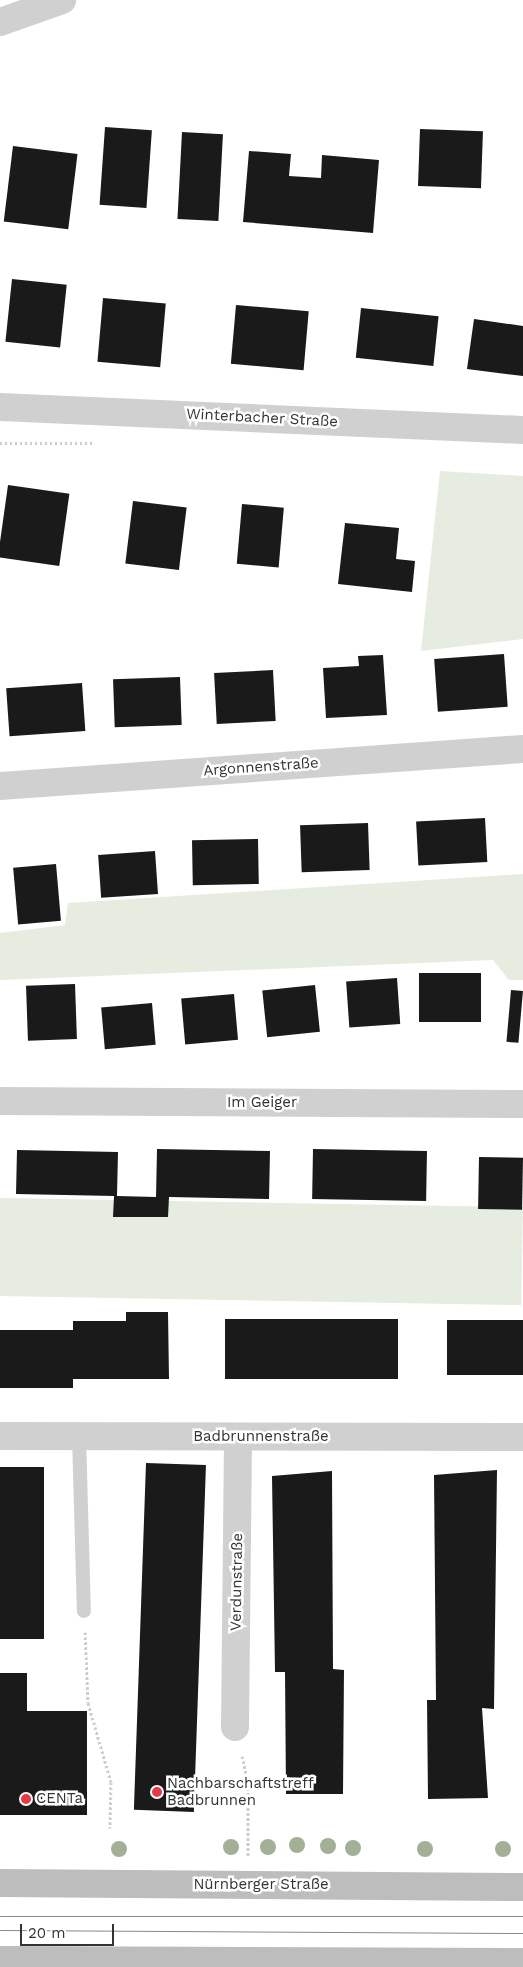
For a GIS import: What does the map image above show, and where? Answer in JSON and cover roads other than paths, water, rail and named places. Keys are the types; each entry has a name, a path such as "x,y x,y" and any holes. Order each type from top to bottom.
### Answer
{"main road":[{"name":"Nürnberger Straße","path":"0,1883 523,1886"},
{"path":"0,1960 523,1962"}],"street":[{"path":"0,22 62,0"},
{"name":"Winterbacher Straße","path":"0,406 523,430"},
{"name":"Argonnenstraße","path":"0,786 523,749"},
{"name":"Im Geiger","path":"0,1101 523,1104"},
{"name":"Badbrunnenstraße","path":"0,1436 523,1437"},
{"name":"Verdunstraße","path":"235,1727 238,1437"}],"lane":[{"path":"79,1436 84,1611"}],"tram line":[{"path":"0,1916 523,1916"},
{"path":"0,1930 523,1933"}],"place":[{"name":"Nachbarschaftstreff Badbrunnen","path":"157,1792"},
{"name":"CENTa","path":"26,1799"}]}
